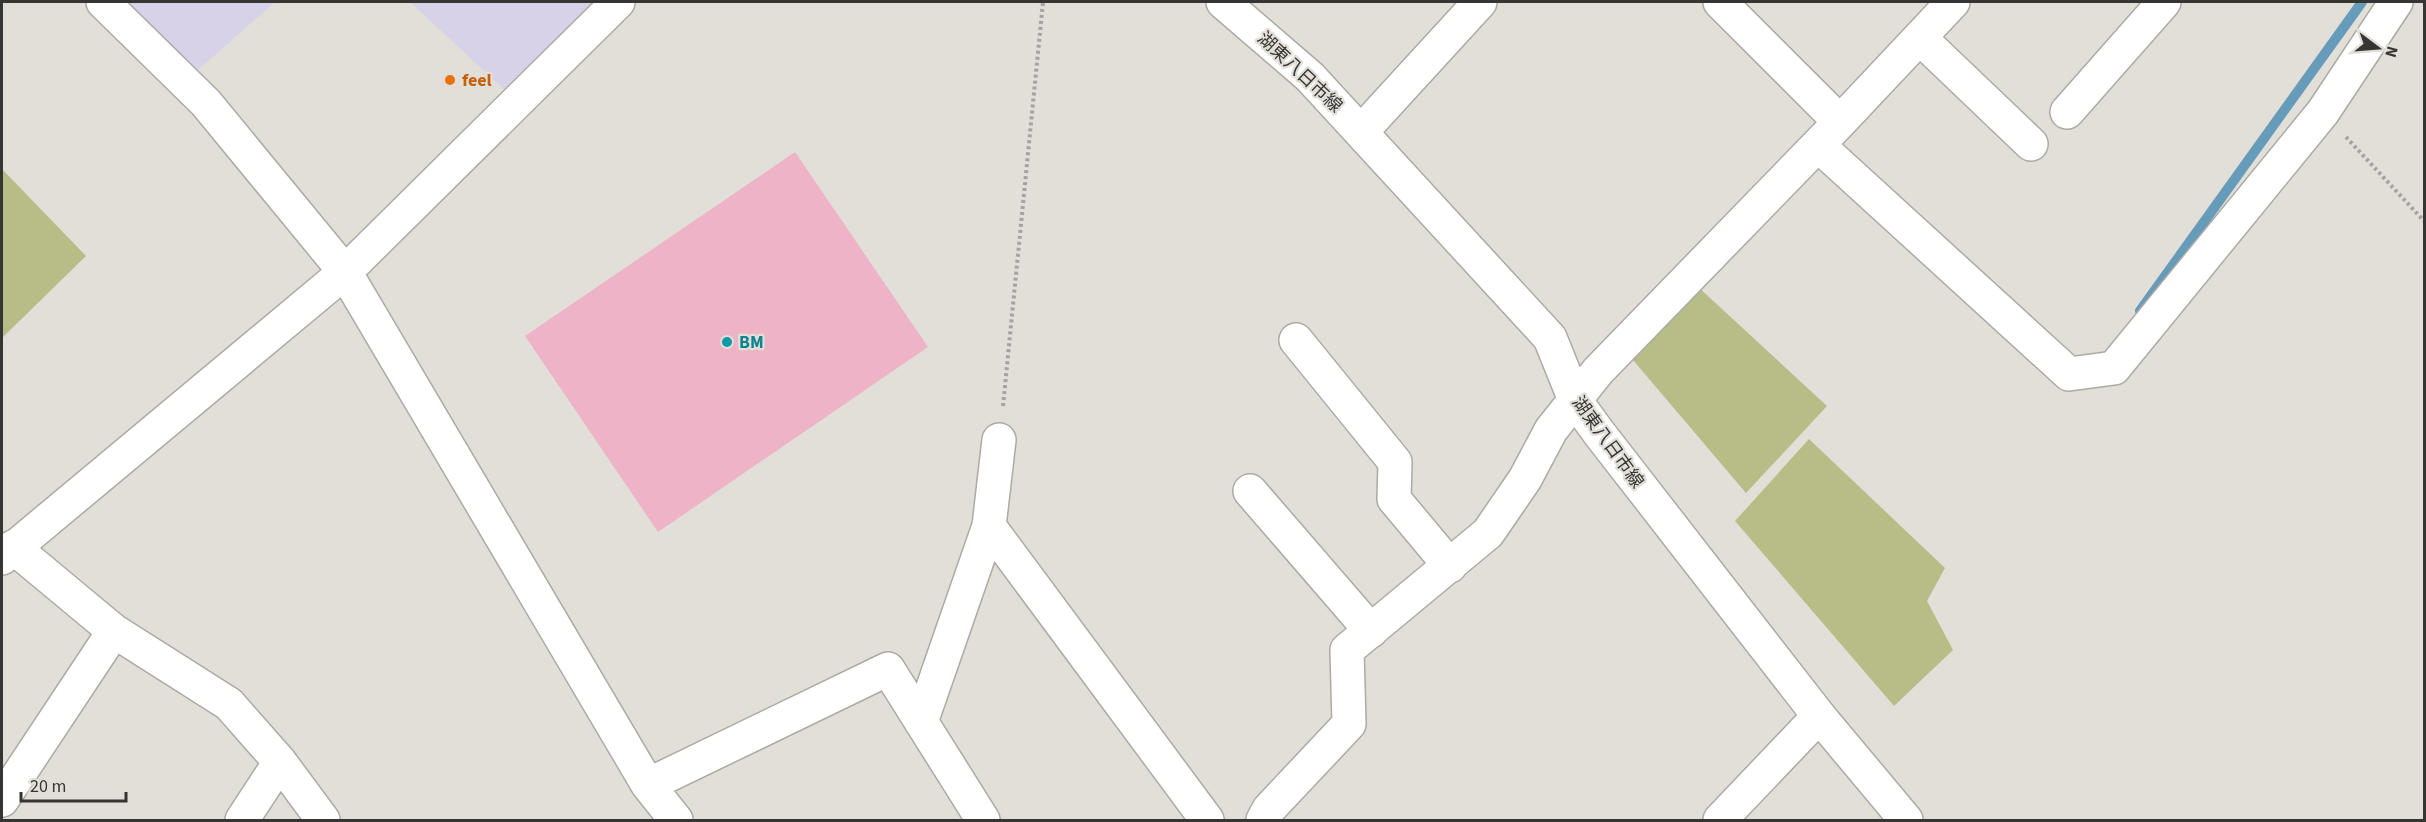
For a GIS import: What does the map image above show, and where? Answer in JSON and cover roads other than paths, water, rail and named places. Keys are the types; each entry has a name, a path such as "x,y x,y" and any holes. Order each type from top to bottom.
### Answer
{"street":[{"path":"103,2 206,103 345,272 648,785 676,820"},
{"path":"323,820 280,762 229,704 114,631 7,553 345,272 618,2"},
{"name":"湖東八日市線","path":"1223,2 1310,77 1550,338 1575,400 1819,716 1906,820"},
{"path":"1361,132 1480,2"},
{"path":"1720,2 1829,134 2068,374 2114,368 2323,112 2396,2"},
{"path":"1263,820 1269,809 1349,724 1347,650 1488,533 1525,479 1551,430 1598,371 1829,134 1953,2"},
{"path":"2067,112 2164,2"},
{"path":"1920,38 2031,144"},
{"path":"1296,340 1395,462 1395,499 1450,566"},
{"path":"921,722 989,525 999,440"},
{"path":"1250,491 1371,631"},
{"path":"989,525 1207,820"},
{"path":"2,800 114,631"},
{"path":"648,785 888,669 983,820"},
{"path":"1720,820 1819,716"},
{"path":"242,820 280,762"}],"waterway":[{"path":"2140,311 2362,2"}],"place":[{"name":"feel","path":"450,80"},
{"name":"BM","path":"727,342"}]}
